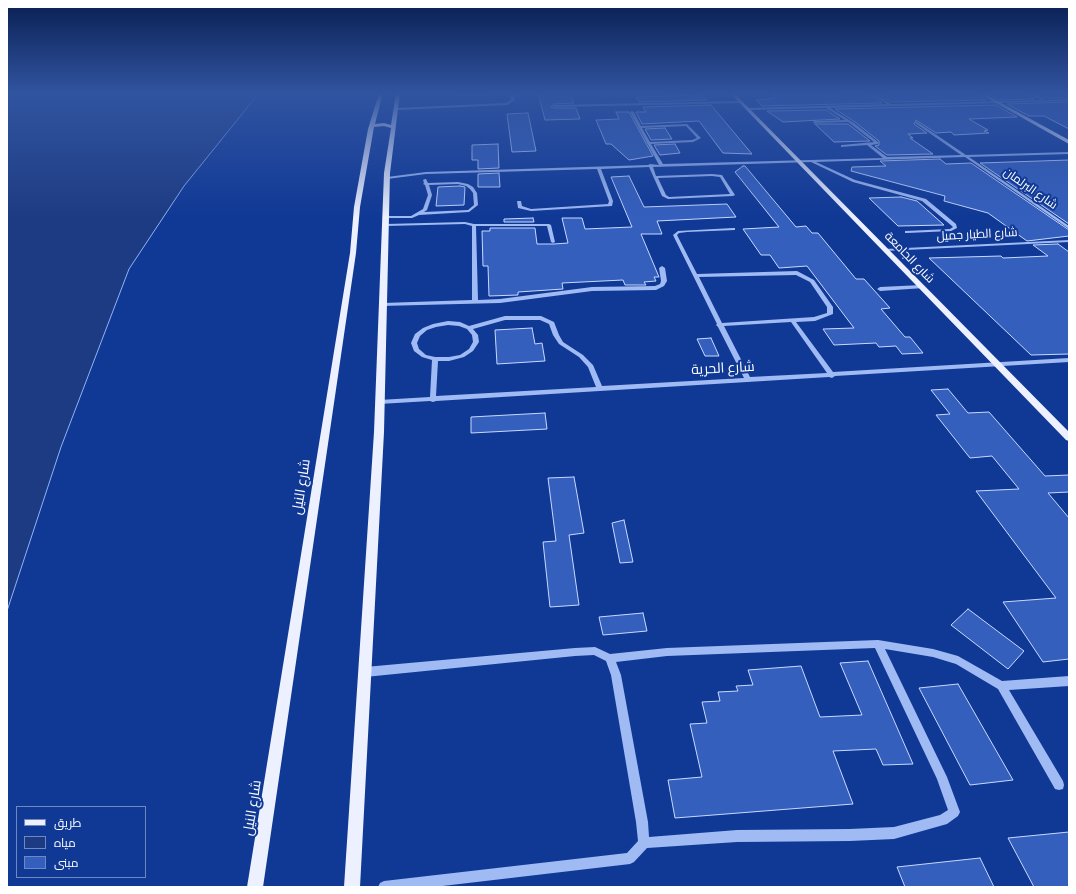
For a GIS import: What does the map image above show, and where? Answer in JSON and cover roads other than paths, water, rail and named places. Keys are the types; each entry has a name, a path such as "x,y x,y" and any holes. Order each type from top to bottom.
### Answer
{"main road":[{"name":"شارع النيل","path":"255,887 353,253 357,207 370,135"},
{"path":"352,887 379,402 387,175 392,135"},
{"name":"شارع الجامعة","path":"773,135 1069,438"},
{"path":"1056,135 1069,142"}],"street":[{"path":"644,135 661,165"},
{"path":"649,143 693,141 699,138 696,135"},
{"path":"842,146 869,145 877,143 866,135"},
{"name":"شارع البرلمان","path":"934,135 1069,228"},
{"path":"869,145 887,159"},
{"path":"387,175 779,161 881,155 1069,148"},
{"path":"798,160 812,162 1069,152"},
{"path":"812,162 854,181 924,200 954,225 955,228 951,230 907,232"},
{"path":"650,165 655,177 664,196 668,198 734,195 721,176 655,177"},
{"path":"519,202 520,207 532,210 610,205 611,201 598,167"},
{"path":"420,214 428,204 430,195 426,184 426,173"},
{"path":"386,221 412,217 420,214 469,210 476,205 475,193 472,188 467,185 458,183 426,184"},
{"path":"386,221 465,223 474,225 549,225 553,242"},
{"path":"474,225 475,301"},
{"path":"733,229 687,231 678,232 675,235 748,380"},
{"name":"شارع الطيار جميل","path":"885,250 1069,241"},
{"path":"383,305 500,301 592,289 656,288 662,285 664,281 662,268"},
{"path":"695,276 786,272 797,273 812,281 830,307 830,314 815,319 719,325"},
{"path":"880,289 922,287"},
{"path":"469,328 505,318 548,319 552,323 556,335 561,343 581,356 591,366 600,388"},
{"path":"793,321 832,376"},
{"path":"442,324 460,324 469,328 475,335 476,342 471,350 462,356 449,359 435,359 424,356 416,350 414,343 417,335 424,329 442,324"},
{"path":"433,400 435,359"},
{"name":"شارع الحرية","path":"379,402 433,400 600,388 832,376 1069,360"},
{"path":"365,672 588,651 594,651 610,658 667,652 878,644 933,653 958,660 1001,686 1059,785"},
{"path":"384,887 630,858 644,843 738,836 894,833 943,820 954,812 942,777 878,644"},
{"path":"610,658 616,675 642,822 644,843"},
{"path":"1001,686 1069,681"}],"water":[{"path":"7,135 225,135 184,186 129,269 61,447 7,611"}]}
